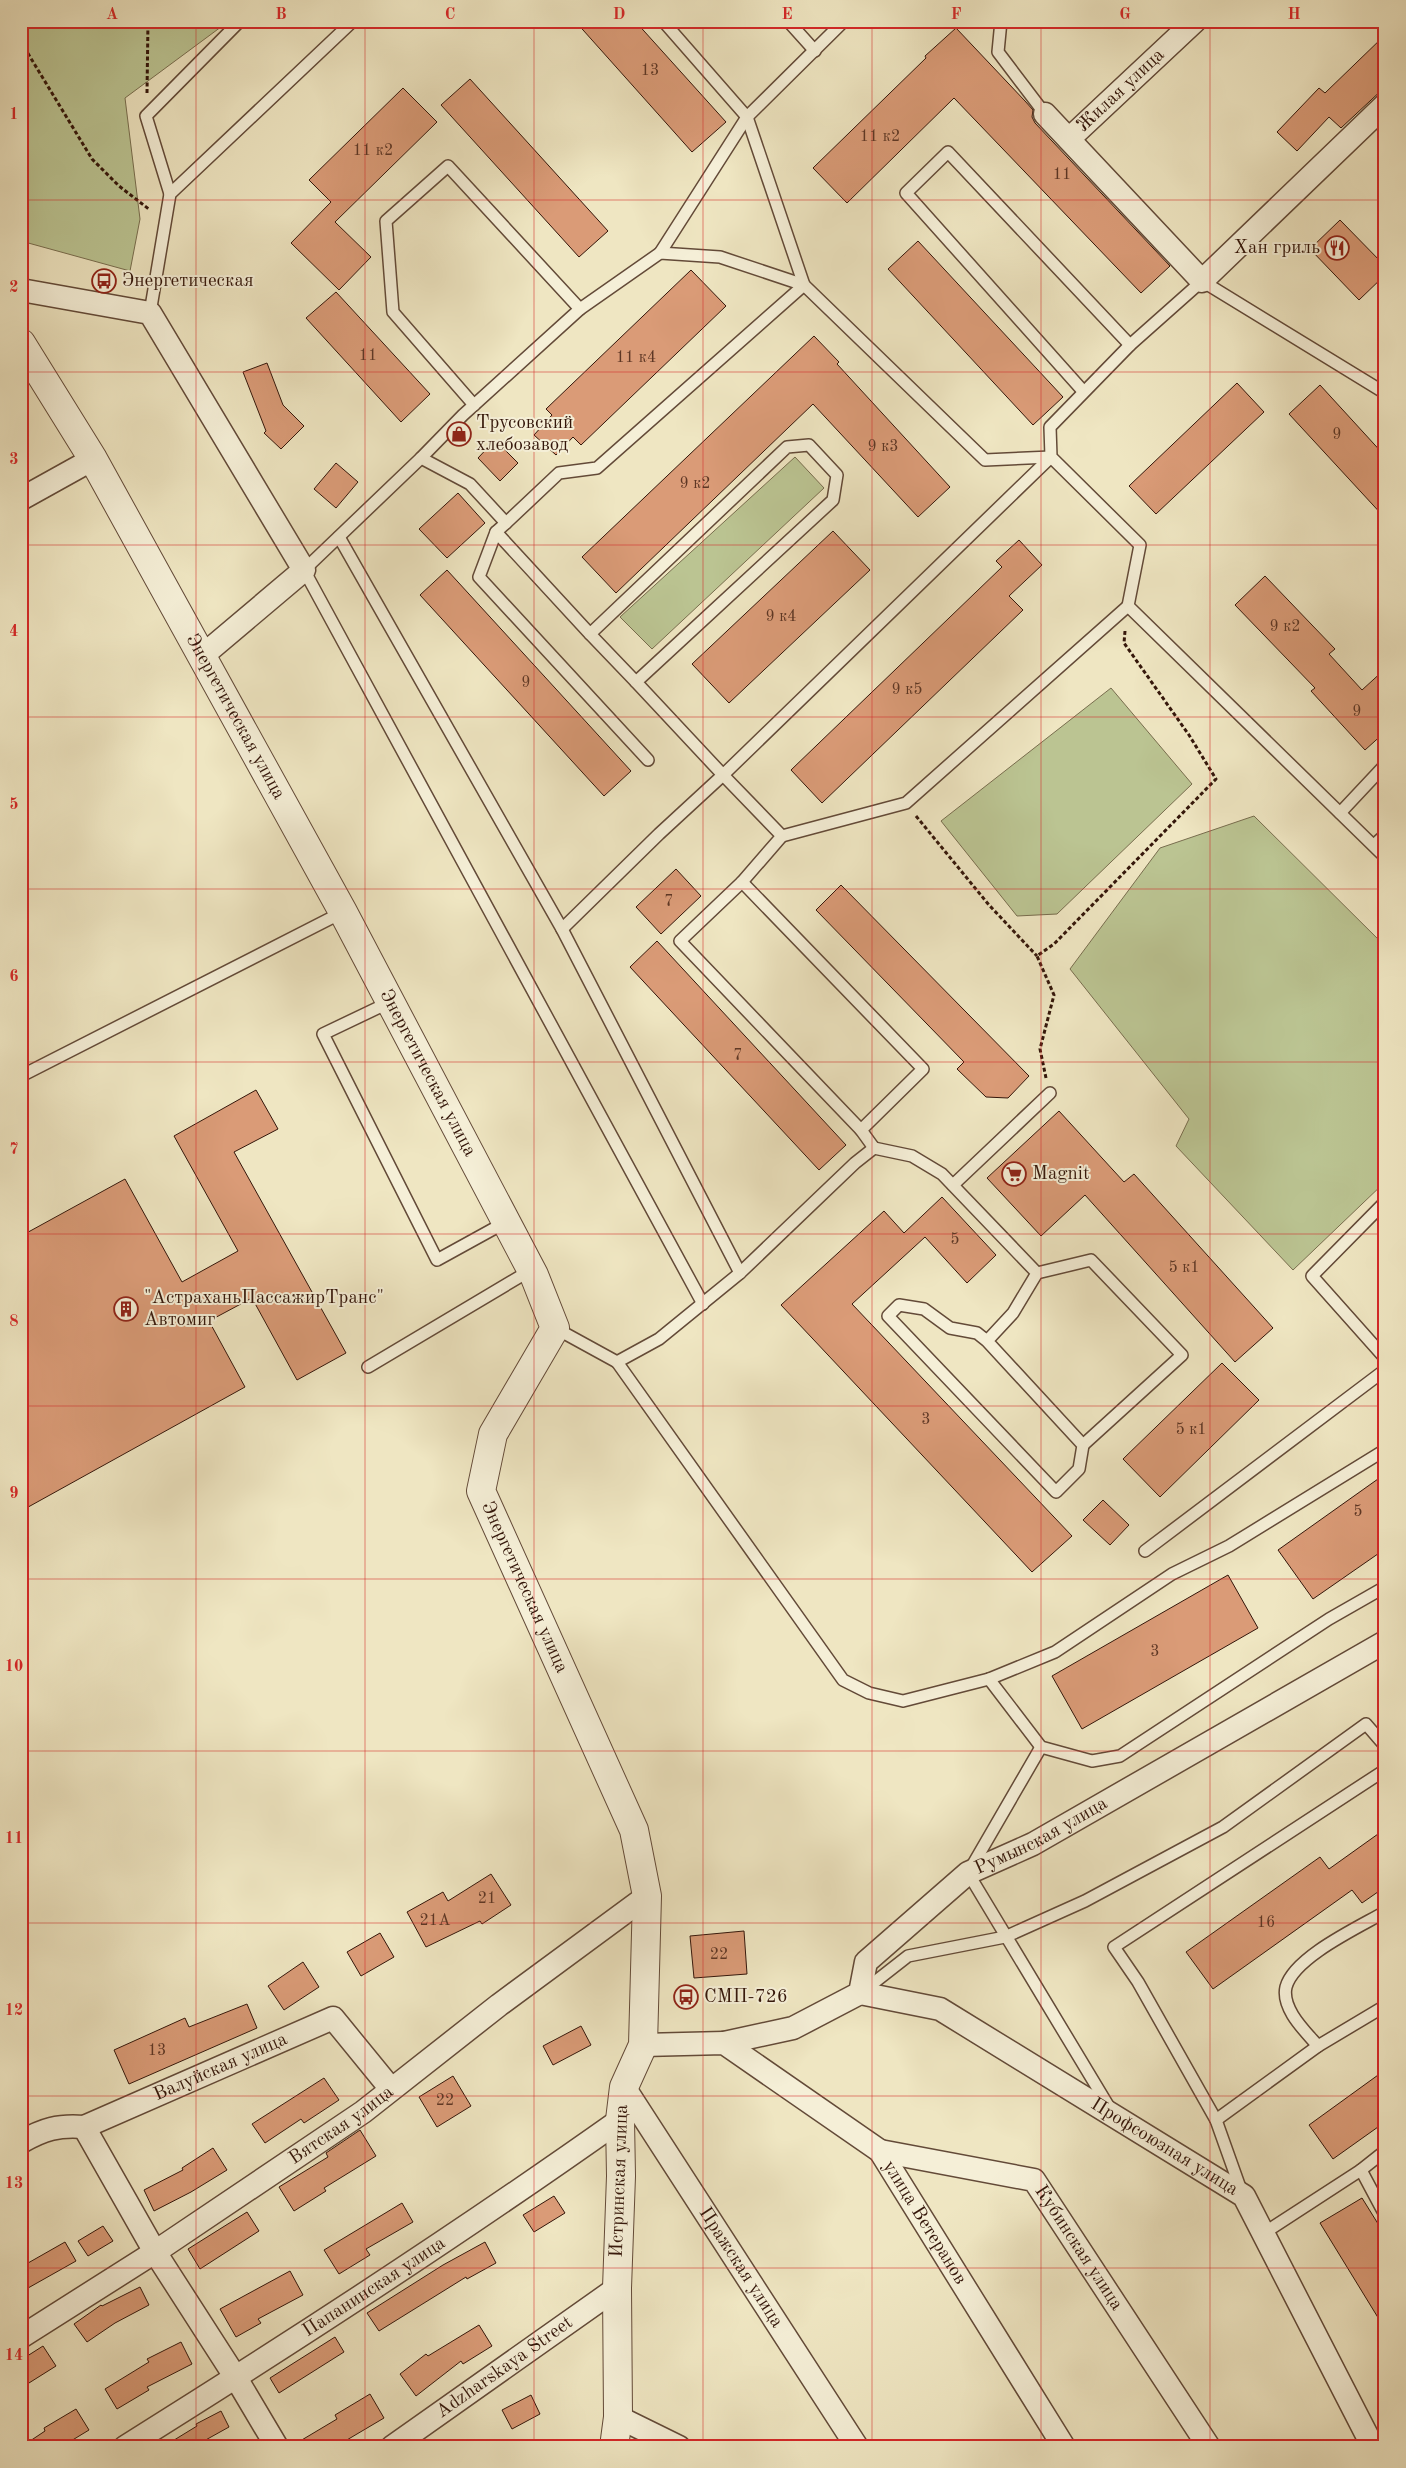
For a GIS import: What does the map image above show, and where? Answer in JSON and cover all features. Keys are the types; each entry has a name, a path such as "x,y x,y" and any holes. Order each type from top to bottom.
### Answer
{"street":[{"name":"Жилая улица","path":"1069,139 1195,21"},
{"path":"1045,114 1202,281 1385,105"},
{"path":"21,290 150,313 304,570 201,657"},
{"name":"Энергетическая улица","path":"21,343 92,459 343,912 532,1270 555,1328 493,1434 481,1491 634,1830"},
{"path":"21,499 92,459"},
{"name":"Румынская улица","path":"860,1993 866,1962 968,1873 1033,1844 1385,1642"},
{"name":"Истринская улица","path":"614,2447 618,2417 617,2288 621,2176 620,2120 624,2087 643,2045 647,1896 634,1830"},
{"name":"Вятская улица","path":"21,2337 155,2252 362,2112 499,2005 647,1896"},
{"path":"643,2045 724,2044 792,2028 860,1993"},
{"name":"Профсоюзная улица","path":"860,1993 940,2009 1244,2196 1373,2447"},
{"name":"Валуйская улица","path":"21,2142 38,2132 62,2126 84,2127 333,2018 391,2089"},
{"name":"улица Ветеранов","path":"724,2044 880,2152 1064,2447"},
{"name":"Пражская улица","path":"624,2087 857,2447"},
{"name":"Папанинская улица","path":"125,2447 236,2378 508,2199 620,2120"},
{"path":"84,2127 155,2252 236,2378 277,2447"},
{"name":"Кубинская улица","path":"880,2152 1034,2180 1209,2447"},
{"name":"Adzharskaya Street","path":"392,2447 617,2288"},
{"path":"618,2417 679,2447"}],"lane":[{"path":"150,313 170,194 146,116 240,21"},
{"path":"170,194 353,21"},
{"path":"663,21 747,116 804,285"},
{"path":"788,21 815,51"},
{"path":"703,1304 304,570 421,458 474,404 580,309 660,253 747,116 844,21"},
{"path":"1001,21 998,52 1045,114"},
{"path":"1083,391 906,193 948,152 1130,345"},
{"path":"474,404 393,312 386,221 448,166 580,309"},
{"path":"660,253 720,256 804,285 985,460 1051,457"},
{"path":"1037,1273 942,1174 912,1156 874,1148 861,1130 680,941 742,882 782,836 906,803 1128,606 1140,545 1051,457 1050,426 1130,345 1202,281 1385,393"},
{"path":"648,760 478,577 496,532 559,473 597,468 804,285"},
{"path":"590,634 787,447 809,445 837,475 833,500 636,682"},
{"path":"562,929 658,834 723,775 1051,457"},
{"path":"421,458 470,484 506,523"},
{"path":"496,532 782,836"},
{"path":"339,537 562,929 740,1273"},
{"path":"1128,606 1385,857"},
{"path":"1340,813 1385,765"},
{"path":"1374,845 1385,835"},
{"path":"742,882 923,1069 861,1130"},
{"path":"21,1076 343,912"},
{"path":"390,1002 323,1034 437,1260 506,1222"},
{"path":"953,1185 1050,1093"},
{"path":"617,1362 659,1340 703,1304 740,1273 855,1163 874,1148"},
{"path":"1385,1202 1312,1276 1385,1358"},
{"path":"987,1341 1013,1313 1037,1273 1091,1260 1182,1355 1083,1445 1079,1469 1056,1492 888,1316 900,1305 924,1309 950,1328 977,1333 987,1341 1083,1445"},
{"path":"368,1367 532,1270"},
{"path":"555,1328 617,1362 844,1680 868,1693 903,1701 989,1679 1055,1652 1172,1574 1229,1546 1385,1450"},
{"path":"1145,1551 1385,1370"},
{"path":"989,1679 1040,1747 1092,1760 1120,1756 1329,1619 1385,1587"},
{"path":"860,1993 908,1956 1005,1937 1085,1901 1224,1827 1366,1724 1385,1746"},
{"path":"1040,1747 968,1873 1116,2119"},
{"path":"1244,2196 1216,2120 1138,1982 1114,1947 1385,1770"},
{"path":"1318,2046 1295,2019 1288,2003 1286,1988 1295,1972 1310,1956 1385,1912"},
{"path":"1216,2120 1318,2046 1385,2006"},
{"path":"1264,2233 1361,2170 1385,2150"},
{"path":"1361,2170 1385,2215"}],"path":[{"path":"21,42 92,159 119,186 151,210 149,220"},
{"path":"1037,956 1054,944 1216,779 1189,735 1124,644 1128,606"},
{"path":"906,803 989,905 1037,956 1054,995 1040,1049 1050,1093"}],"green space":[{"path":"21,21 229,21 125,98 140,219 130,271 21,241"},
{"path":"795,457 824,488 652,649 620,617"},
{"path":"1111,688 1192,784 1057,914 1017,916 941,821"},
{"path":"1254,816 1385,946 1385,1182 1293,1270 1176,1146 1189,1119 1070,969 1160,848"}],"building":[{"path":"575,21 635,21 726,122 692,152"},
{"path":"956,28 1033,110 1032,117 1035,123 1170,266 1141,293 954,98 847,203 813,168 926,58 925,56"},
{"path":"1385,35 1385,87 1341,128 1329,117 1297,151 1277,132 1319,88 1325,93"},
{"path":"470,79 608,231 579,257 441,105"},
{"path":"403,88 437,122 335,222 371,257 339,290 291,243 331,202 309,180"},
{"path":"1340,220 1385,266 1385,275 1359,300 1310,249"},
{"path":"918,241 1063,397 1033,425 888,269"},
{"path":"691,270 726,306 581,445 573,437 556,455 534,435 552,415 546,409"},
{"path":"336,292 430,394 401,422 306,318"},
{"path":"814,336 839,362 837,364 950,487 918,517 813,404 616,593 582,557"},
{"path":"267,363 283,405 304,426 281,449 264,433 266,431 243,372"},
{"path":"1237,383 1264,412 1156,514 1129,486"},
{"path":"1320,385 1385,456 1385,518 1289,414"},
{"path":"495,440 518,463 500,481 478,458"},
{"path":"336,463 358,482 336,508 314,489"},
{"path":"458,493 485,523 447,558 419,529"},
{"path":"833,531 870,570 729,703 692,664"},
{"path":"1019,540 1042,565 1009,596 1023,610 822,803 791,770 1002,567 996,561"},
{"path":"447,570 631,771 604,796 420,595"},
{"path":"1265,576 1335,649 1329,654 1362,690 1385,669 1385,732 1365,750 1311,691 1315,688 1235,605"},
{"path":"676,869 701,896 661,934 636,907"},
{"path":"841,885 1029,1076 1008,1098 986,1097 957,1069 964,1062 816,910"},
{"path":"657,941 846,1145 819,1170 630,967"},
{"name":"\"АстраханьПассажирТранс\" Автомиг","path":"256,1090 278,1129 234,1152 346,1353 297,1380 252,1298 209,1321 245,1387 21,1511 21,1236 125,1179 182,1282 238,1251 174,1136"},
{"path":"1059,1111 1124,1182 1134,1174 1273,1328 1235,1362 1085,1195 1041,1236 987,1178"},
{"path":"942,1197 996,1255 967,1283 925,1237 852,1304 1072,1536 1032,1572 781,1305 884,1211 904,1233"},
{"path":"1222,1363 1259,1400 1160,1497 1123,1459"},
{"path":"1385,1474 1385,1549 1313,1599 1278,1550"},
{"path":"1103,1500 1129,1525 1110,1545 1083,1520"},
{"path":"1228,1575 1258,1628 1082,1729 1052,1676"},
{"path":"1385,1829 1385,1887 1362,1903 1352,1890 1213,1989 1186,1952 1320,1857 1329,1869"},
{"path":"491,1874 511,1905 482,1924 480,1921 426,1947 407,1912 443,1892 448,1901"},
{"path":"744,1931 747,1974 694,1978 690,1936"},
{"path":"380,1933 394,1957 361,1976 347,1952"},
{"path":"303,1962 319,1987 284,2010 268,1986"},
{"path":"247,2004 257,2028 129,2084 114,2050 185,2018 189,2027"},
{"path":"581,2026 591,2045 553,2065 543,2046"},
{"path":"1385,2070 1385,2122 1333,2159 1309,2125"},
{"path":"453,2076 471,2106 437,2127 419,2097"},
{"path":"324,2078 339,2100 304,2123 301,2119 265,2143 252,2124"},
{"path":"360,2130 376,2156 324,2188 326,2191 294,2211 279,2187 328,2157 326,2153"},
{"path":"213,2148 227,2170 191,2192 154,2211 144,2190 183,2170 182,2168"},
{"path":"554,2196 565,2213 534,2232 523,2215"},
{"path":"1362,2198 1385,2235 1385,2329 1320,2223"},
{"path":"402,2203 413,2222 366,2249 370,2255 339,2274 324,2250"},
{"path":"247,2212 259,2231 200,2269 188,2249"},
{"path":"103,2226 113,2241 88,2256 78,2241"},
{"path":"65,2242 76,2261 21,2292 21,2267"},
{"path":"485,2242 496,2263 467,2279 466,2277 379,2331 367,2313 443,2265"},
{"path":"290,2271 303,2295 258,2319 261,2323 236,2337 220,2309"},
{"path":"140,2287 149,2305 115,2323 87,2342 74,2324 101,2305"},
{"path":"479,2325 492,2346 463,2364 461,2361 416,2396 400,2374 426,2354 428,2356"},
{"path":"335,2337 344,2352 279,2393 270,2378"},
{"path":"181,2342 192,2364 147,2387 149,2390 117,2409 105,2389 149,2362 147,2359"},
{"path":"43,2346 56,2366 21,2388 21,2360"},
{"path":"370,2394 384,2418 335,2447 290,2447 337,2419 335,2415"},
{"path":"531,2395 540,2414 512,2429 502,2410"},
{"path":"76,2409 89,2430 61,2447 21,2447 45,2431 44,2428"},
{"path":"221,2411 229,2427 193,2447 167,2447 166,2445 197,2426 196,2424"}],"place":[{"name":"Хан гриль","path":"1337,248"},
{"name":"Энергетическая","path":"104,281"},
{"name":"Трусовский хлебозавод","path":"459,434"},
{"name":"Magnit","path":"1014,1174"},
{"name":"\"АстраханьПассажирТранс\" Автомиг","path":"126,1309"},
{"name":"СМП-726","path":"686,1997"}]}
